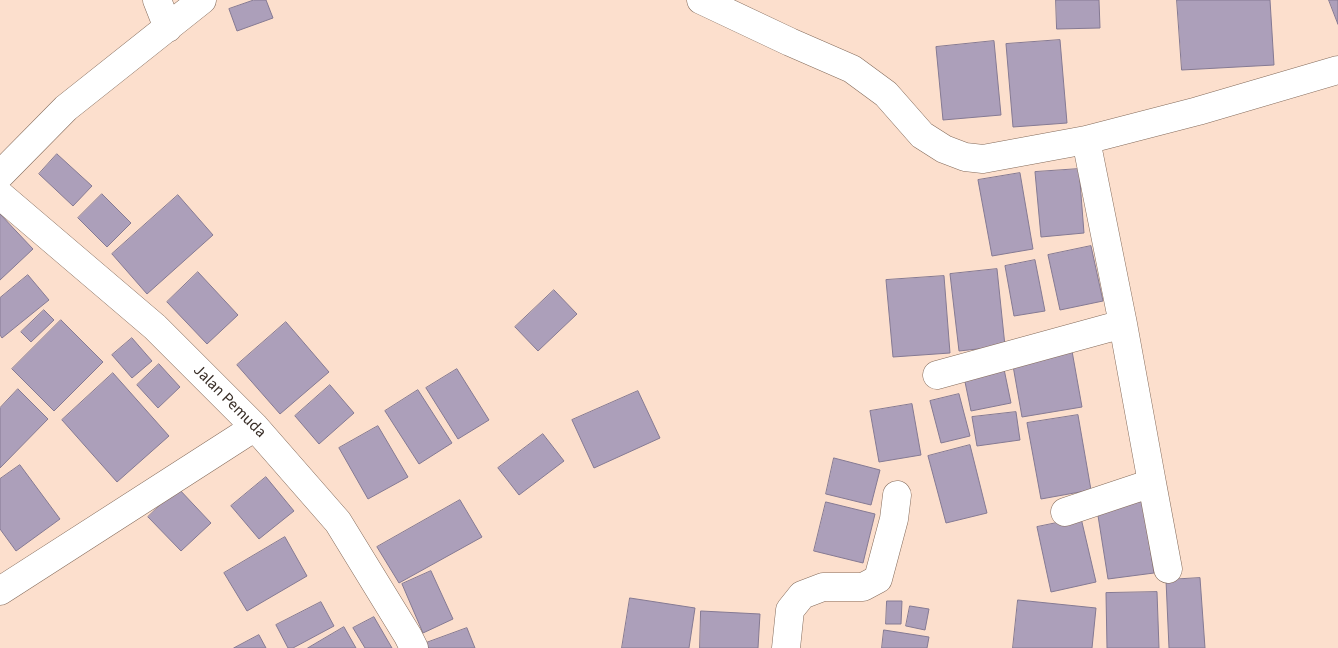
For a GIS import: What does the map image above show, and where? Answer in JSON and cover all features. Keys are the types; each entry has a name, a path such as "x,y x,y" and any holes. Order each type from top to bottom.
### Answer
{"street":[{"path":"157,0 168,28"},
{"path":"0,175 66,108 202,0"},
{"path":"701,0 852,69 886,94 922,135 944,149 965,158 983,159 1086,140 1198,111 1338,70"},
{"path":"1086,140 1123,324 1168,569"},
{"name":"Jalan Pemuda","path":"0,195 154,327 255,427 338,522 414,648"},
{"path":"937,375 1123,324"},
{"path":"0,591 255,427"},
{"path":"1065,512 1152,483"},
{"path":"786,648 790,610 802,595 823,588 863,588 878,579 894,519 897,495"}],"building":[{"path":"254,0 266,0 273,18 237,31 229,9"},
{"path":"1056,0 1099,0 1100,28 1057,29"},
{"path":"1177,0 1270,0 1274,65 1182,70"},
{"path":"1329,0 1338,0 1338,24"},
{"path":"1060,40 1067,123 1013,127 1006,44"},
{"path":"994,41 1001,115 943,120 936,47"},
{"path":"57,154 92,186 73,206 39,174"},
{"path":"1079,169 1084,233 1041,237 1035,172"},
{"path":"1020,173 1033,249 992,256 978,180"},
{"path":"102,194 131,223 107,247 78,218"},
{"path":"178,195 213,235 147,294 112,254"},
{"path":"0,214 33,249 0,280"},
{"path":"1091,246 1103,301 1060,310 1048,255"},
{"path":"1035,260 1045,311 1014,316 1005,266"},
{"path":"997,269 1005,346 959,351 950,274"},
{"path":"198,272 238,315 207,344 167,302"},
{"path":"28,275 49,300 2,338 0,335 0,298"},
{"path":"944,276 950,353 893,357 886,280"},
{"path":"554,290 577,314 538,351 515,327"},
{"path":"44,310 54,320 31,342 21,332"},
{"path":"61,320 103,362 54,411 12,369"},
{"path":"286,322 329,372 280,414 237,365"},
{"path":"132,338 152,361 132,378 112,355"},
{"path":"1072,351 1082,407 1022,417 1012,360"},
{"path":"159,364 180,387 158,408 137,385"},
{"path":"457,369 489,420 458,439 426,388"},
{"path":"1004,369 1011,403 971,411 964,377"},
{"path":"113,373 169,436 117,482 62,420"},
{"path":"330,385 354,413 319,444 295,416"},
{"path":"18,389 48,419 0,468 0,408"},
{"path":"418,390 452,443 419,464 385,411"},
{"path":"638,391 660,438 594,468 572,420"},
{"path":"959,394 970,436 941,443 930,401"},
{"path":"912,404 921,455 879,462 870,411"},
{"path":"1016,412 1020,440 977,446 972,417"},
{"path":"1078,415 1091,490 1041,499 1027,423"},
{"path":"378,426 408,477 368,499 339,448"},
{"path":"543,434 564,461 519,495 498,468"},
{"path":"970,445 987,513 946,523 928,456"},
{"path":"834,458 880,470 871,505 826,494"},
{"path":"20,465 60,519 16,551 0,529 0,479"},
{"path":"266,477 294,511 259,539 231,506"},
{"path":"178,488 211,523 181,551 148,517"},
{"path":"1142,496 1154,573 1108,579 1096,503"},
{"path":"460,500 482,537 399,583 377,547"},
{"path":"826,502 875,514 863,563 814,551"},
{"path":"1081,518 1096,582 1051,592 1037,527"},
{"path":"285,537 307,576 247,611 224,573"},
{"path":"431,571 453,619 423,633 402,584"},
{"path":"1200,578 1205,648 1169,648 1166,580"},
{"path":"1157,592 1159,648 1107,648 1106,593"},
{"path":"630,598 695,608 689,648 622,648"},
{"path":"1018,600 1096,608 1092,648 1013,648"},
{"path":"887,601 902,601 901,624 886,624"},
{"path":"321,602 334,626 293,648 288,648 276,625"},
{"path":"910,606 929,609 925,630 906,626"},
{"path":"701,611 760,614 758,648 700,648"},
{"path":"374,617 392,648 365,648 353,628"},
{"path":"344,627 356,648 308,648"},
{"path":"467,628 475,648 428,648 426,643"},
{"path":"884,630 929,637 927,648 882,648"},
{"path":"259,635 266,648 234,648"}]}
